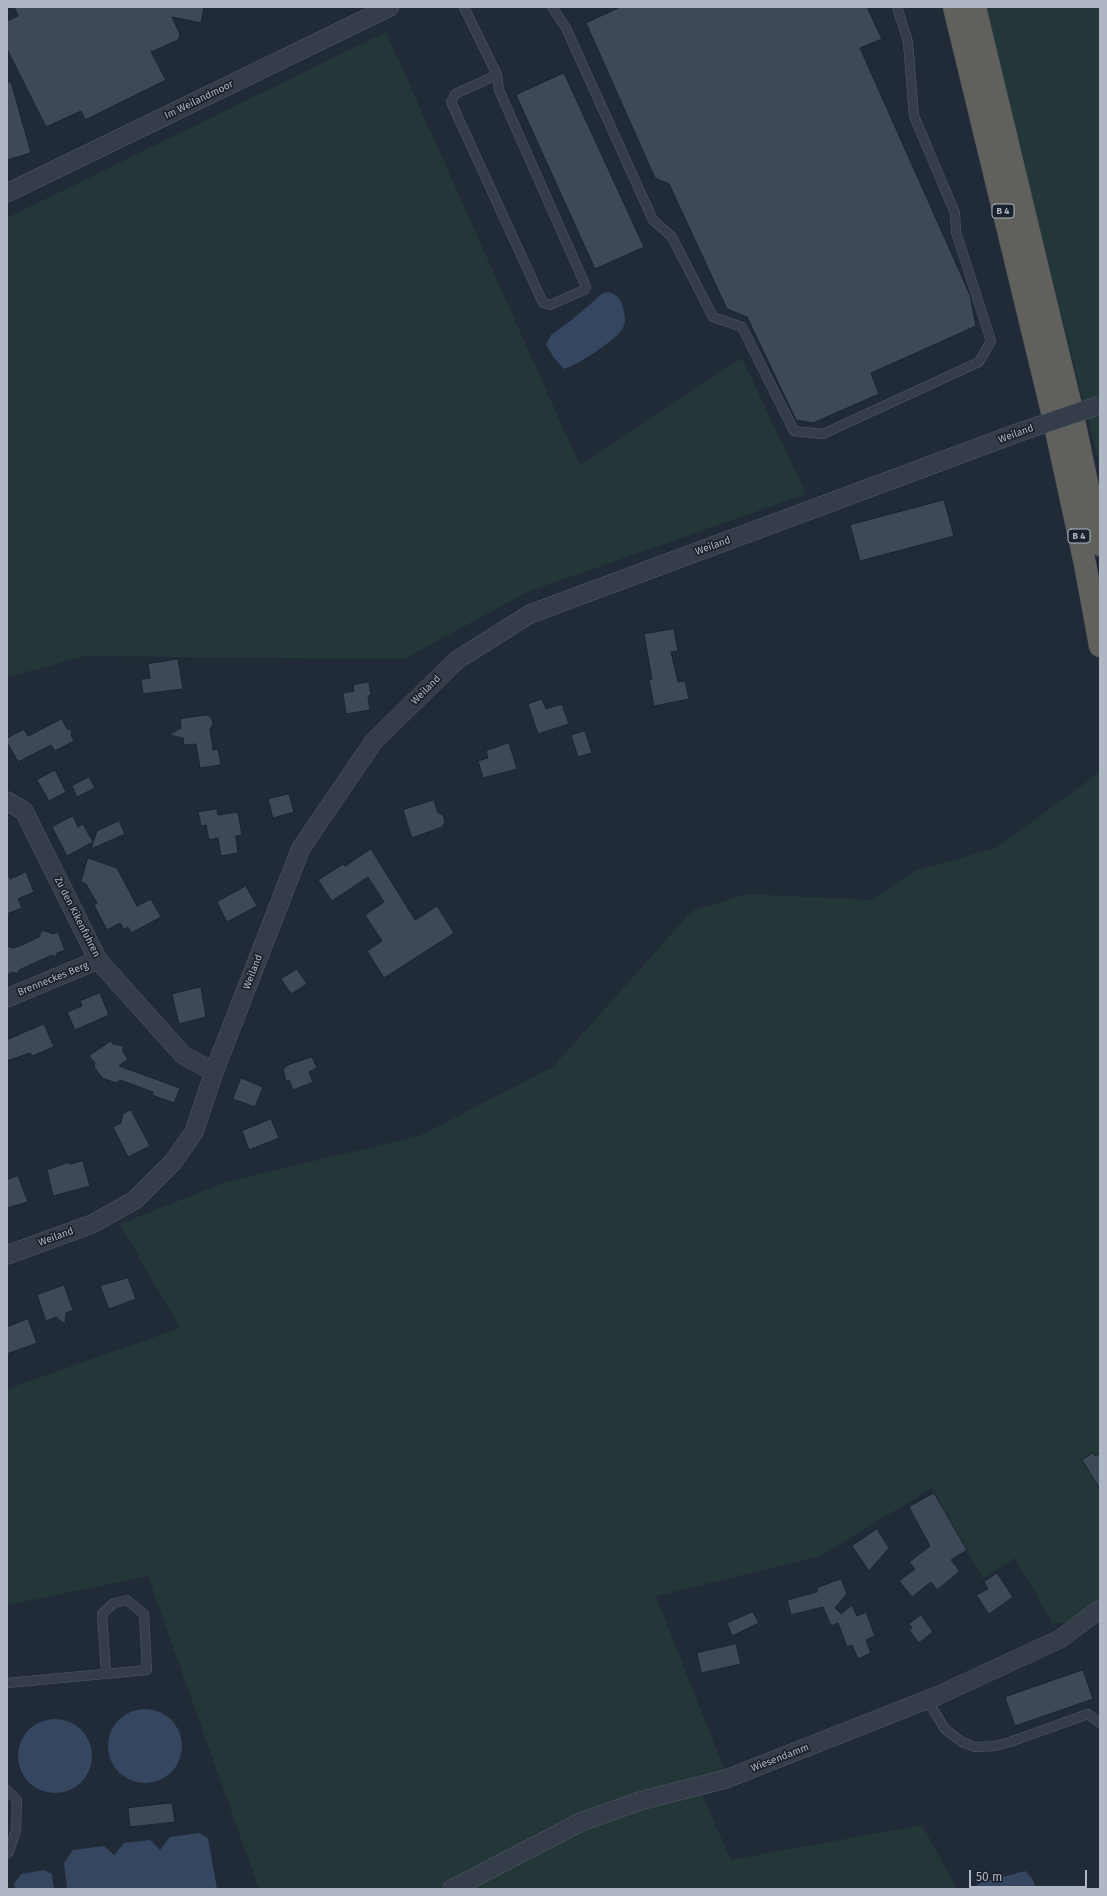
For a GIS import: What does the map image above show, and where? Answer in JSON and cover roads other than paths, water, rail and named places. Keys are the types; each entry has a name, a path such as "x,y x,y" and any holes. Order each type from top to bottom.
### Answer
{"highway":[{"name":"B 4","path":"954,7 1052,412 1086,564 1100,646"},
{"name":"B 4","path":"975,7 1071,406 1100,545"}],"street":[{"name":"Im Weilandmoor","path":"7,193 324,33 390,7"},
{"name":"Weiland","path":"7,1255 92,1224 136,1200 173,1162 194,1132 214,1072 301,848 374,741 457,660 530,614 1020,432 1100,405"},
{"name":"Zu den Kikenfuhren","path":"7,801 24,811 98,960 184,1055 214,1072"},
{"name":"Brenneckes Berg","path":"7,998 98,960"},
{"name":"Wiesendamm","path":"452,1889 581,1822 640,1801 726,1779 927,1700 1060,1639 1100,1609"}],"lane":[{"path":"464,7 497,75 499,90 586,287 584,290 550,305 543,303 451,102 455,94 497,75"},
{"path":"552,7 566,28 653,220 672,237 713,317 742,327 794,432 823,434 979,362 991,341 956,232 955,213 914,116 908,42 897,7"},
{"path":"7,1683 147,1670 144,1614 127,1600 114,1603 102,1614 106,1673"},
{"path":"927,1700 946,1729 962,1742 975,1747 994,1746 1010,1742 1088,1714 1100,1723"},
{"path":"7,1790 17,1800 16,1830 7,1854"}],"water":[{"path":"609,292 618,297 622,304 625,319 623,328 617,336 594,353 578,363 564,369 554,358 546,345 551,335 574,318 603,293"},
{"path":"145,1709 159,1712 171,1720 179,1732 182,1746 179,1760 171,1772 159,1780 145,1783 131,1780 119,1772 111,1760 108,1746 111,1732 119,1720 131,1712"},
{"path":"55,1719 69,1722 81,1730 89,1742 92,1756 89,1770 81,1782 69,1790 55,1793 41,1790 29,1782 21,1770 18,1756 21,1742 29,1730 41,1722"},
{"path":"199,1833 208,1838 217,1889 67,1889 64,1863 73,1850 104,1846 114,1855 124,1843 150,1840 160,1850 170,1837"},
{"path":"44,1870 52,1874 54,1889 15,1889 14,1884 21,1874"},
{"path":"1025,1871 1032,1878 1036,1889 971,1889 980,1883"}]}
